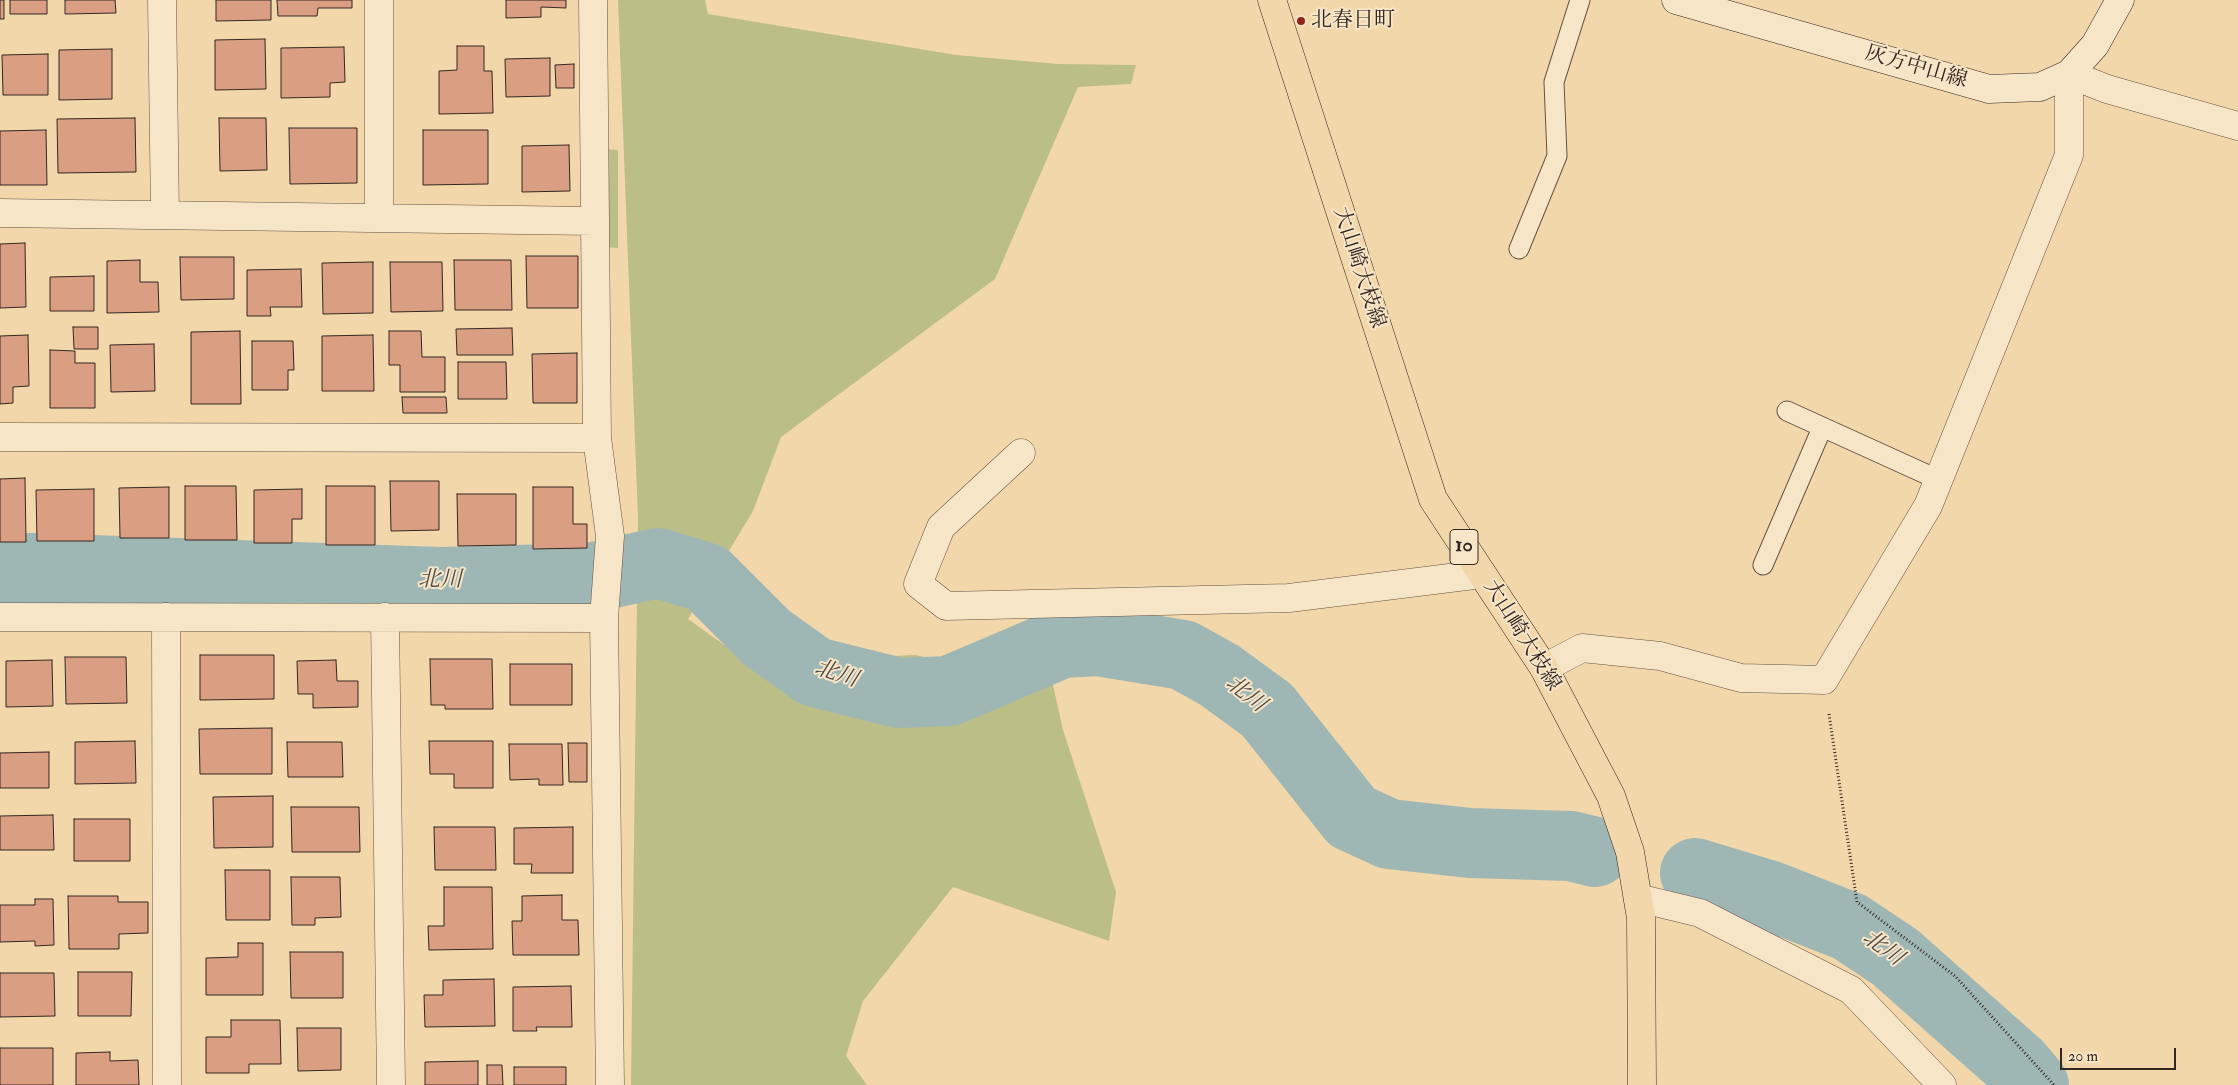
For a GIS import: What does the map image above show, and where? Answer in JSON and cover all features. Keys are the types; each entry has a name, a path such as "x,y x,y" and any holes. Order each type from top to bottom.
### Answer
{"main road":[{"name":"大山崎大枝線","path":"1272,0 1433,499 1544,668 1610,796 1630,852 1641,918 1642,1085"}],"street":[{"path":"162,0 165,215"},
{"path":"379,0 379,218"},
{"path":"593,0 597,438 610,536 604,618 610,1085"},
{"name":"灰方中山線","path":"1676,0 1989,89 2040,87 2069,74 2095,45 2120,0"},
{"path":"1544,668 1582,648 1660,656 1741,678 1824,680 1928,506 2069,155 2069,74 2107,89 2238,126"},
{"path":"0,213 594,221"},
{"path":"0,436 597,438"},
{"path":"1021,454 941,527 918,584 946,606 1289,598 1482,574"},
{"path":"0,617 604,618"},
{"path":"166,617 167,1085"},
{"path":"385,617 391,1085"},
{"path":"1638,898 1700,912 1852,990 1942,1085"}],"lane":[{"path":"1519,249 1557,156 1554,82 1580,0"},
{"path":"1788,412 1938,480"},
{"path":"1763,565 1822,428"}],"path":[{"path":"1824,680 1857,902 1955,976 2054,1085"}],"green space":[{"path":"618,0 705,0 708,14 956,55 1058,64 1136,65 1131,84 1078,87 995,279 781,437 753,511 688,619 748,662 915,655 1053,685 1063,730 1116,892 1109,941 953,887 863,1001 846,1056 867,1085 631,1085 638,518"},
{"path":"586,148 618,150 618,248 587,246"}],"building":[{"path":"0,0 4,0 4,19 0,19"},
{"path":"10,0 47,0 47,14 10,14"},
{"path":"65,0 115,0 116,13 65,14"},
{"path":"216,0 271,0 271,20 216,21"},
{"path":"277,0 352,0 352,8 318,8 317,16 278,16"},
{"path":"506,0 566,0 566,8 541,7 541,17 506,18"},
{"path":"265,39 266,89 215,90 215,40"},
{"path":"457,46 484,46 484,71 492,71 493,113 439,114 439,71 457,70"},
{"path":"344,47 345,82 330,83 330,97 281,98 281,48"},
{"path":"112,49 112,99 59,100 59,50"},
{"path":"48,54 48,95 3,95 2,55"},
{"path":"550,58 550,96 506,97 505,59"},
{"path":"574,64 574,88 556,88 555,65"},
{"path":"135,118 136,172 58,173 57,119"},
{"path":"219,118 266,118 267,170 220,171"},
{"path":"289,128 357,128 357,183 290,184"},
{"path":"46,130 47,185 0,185 0,131"},
{"path":"423,130 488,130 488,184 423,185"},
{"path":"569,145 570,191 522,192 522,146"},
{"path":"25,243 26,307 0,308 0,244"},
{"path":"526,256 578,256 578,308 527,308"},
{"path":"180,257 234,257 234,299 181,300"},
{"path":"140,260 140,282 158,282 159,312 107,313 107,261"},
{"path":"454,260 511,260 512,310 455,310"},
{"path":"373,262 373,313 323,314 322,263"},
{"path":"390,262 442,262 443,311 391,312"},
{"path":"301,269 302,307 270,307 271,316 247,316 247,270"},
{"path":"94,276 94,311 50,311 50,277"},
{"path":"73,327 98,327 98,349 74,349"},
{"path":"512,328 513,355 457,355 456,329"},
{"path":"240,331 241,404 191,404 191,332"},
{"path":"389,331 421,331 422,357 445,357 445,392 400,392 400,365 389,365"},
{"path":"28,335 29,386 13,387 13,403 0,404 0,336"},
{"path":"373,335 374,391 322,391 322,336"},
{"path":"252,341 293,341 294,370 288,370 288,390 252,390"},
{"path":"154,344 155,391 111,392 110,345"},
{"path":"50,350 75,351 75,363 95,363 95,408 50,408"},
{"path":"577,353 577,403 533,403 532,354"},
{"path":"458,362 506,362 507,399 458,399"},
{"path":"402,397 446,397 447,413 403,413"},
{"path":"25,478 26,542 0,542 0,479"},
{"path":"390,481 439,481 439,530 391,531"},
{"path":"185,486 236,486 237,540 185,540"},
{"path":"326,486 375,486 375,545 326,545"},
{"path":"169,487 169,538 120,538 119,488"},
{"path":"533,487 573,487 573,524 587,524 587,548 533,549"},
{"path":"94,489 94,541 37,541 36,490"},
{"path":"302,489 302,519 292,519 292,543 254,543 254,490"},
{"path":"457,494 516,494 516,545 458,546"},
{"path":"200,655 274,655 274,699 200,700"},
{"path":"65,657 126,657 127,703 66,704"},
{"path":"430,659 492,659 493,709 445,709 445,705 431,705"},
{"path":"52,660 53,706 6,707 6,661"},
{"path":"336,660 337,681 358,681 358,707 313,708 313,694 298,694 297,661"},
{"path":"510,664 572,664 572,705 510,705"},
{"path":"272,728 272,774 200,774 199,729"},
{"path":"135,741 136,783 75,784 75,742"},
{"path":"429,741 493,741 493,788 454,788 454,774 430,774"},
{"path":"287,742 342,742 343,777 288,777"},
{"path":"568,743 587,743 587,782 569,782"},
{"path":"509,744 562,744 563,785 539,785 539,779 510,780"},
{"path":"49,752 49,788 0,788 0,753"},
{"path":"273,796 273,847 214,848 213,797"},
{"path":"291,807 359,807 360,852 292,852"},
{"path":"53,815 54,850 0,850 0,816"},
{"path":"74,819 130,819 130,861 74,861"},
{"path":"434,827 495,827 496,870 435,870"},
{"path":"573,827 573,873 531,873 532,864 514,864 514,828"},
{"path":"225,870 270,870 270,920 226,920"},
{"path":"291,877 340,877 341,917 315,918 315,925 292,925"},
{"path":"444,887 492,887 493,949 429,950 428,926 444,926"},
{"path":"562,895 562,920 578,920 579,955 513,955 512,921 522,921 522,896"},
{"path":"68,896 118,896 118,902 148,902 148,933 119,934 119,949 69,949"},
{"path":"35,899 53,899 54,945 35,946 35,941 0,942 0,905 35,905"},
{"path":"238,943 263,943 263,995 206,995 206,958 238,957"},
{"path":"290,952 343,952 343,998 291,998"},
{"path":"78,972 132,972 131,1016 78,1016"},
{"path":"0,973 54,973 55,1016 0,1017"},
{"path":"494,979 495,1026 425,1027 424,995 443,995 443,980"},
{"path":"571,986 572,1027 536,1027 537,1031 513,1031 513,987"},
{"path":"231,1020 280,1020 281,1064 249,1064 249,1073 206,1073 206,1037 231,1037"},
{"path":"297,1028 341,1028 341,1070 298,1071"},
{"path":"0,1048 53,1048 53,1085 0,1085"},
{"path":"110,1052 110,1061 138,1060 139,1085 76,1085 76,1053"},
{"path":"478,1061 478,1085 425,1085 425,1062"},
{"path":"487,1065 502,1065 503,1085 487,1085"},
{"path":"514,1067 566,1067 566,1085 514,1085"}],"waterway":[{"name":"北川","path":"0,568 440,582 590,578 658,563 707,578 767,638 815,672 899,693 949,691 1062,643 1097,641 1183,655 1219,675 1267,710 1352,817 1389,834 1470,843 1571,846 1595,852"},
{"name":"北川","path":"1695,873 1771,896 1850,927 1895,957 2018,1066 2034,1085"}],"place":[{"name":"北春日町","path":"1301,21"}]}
